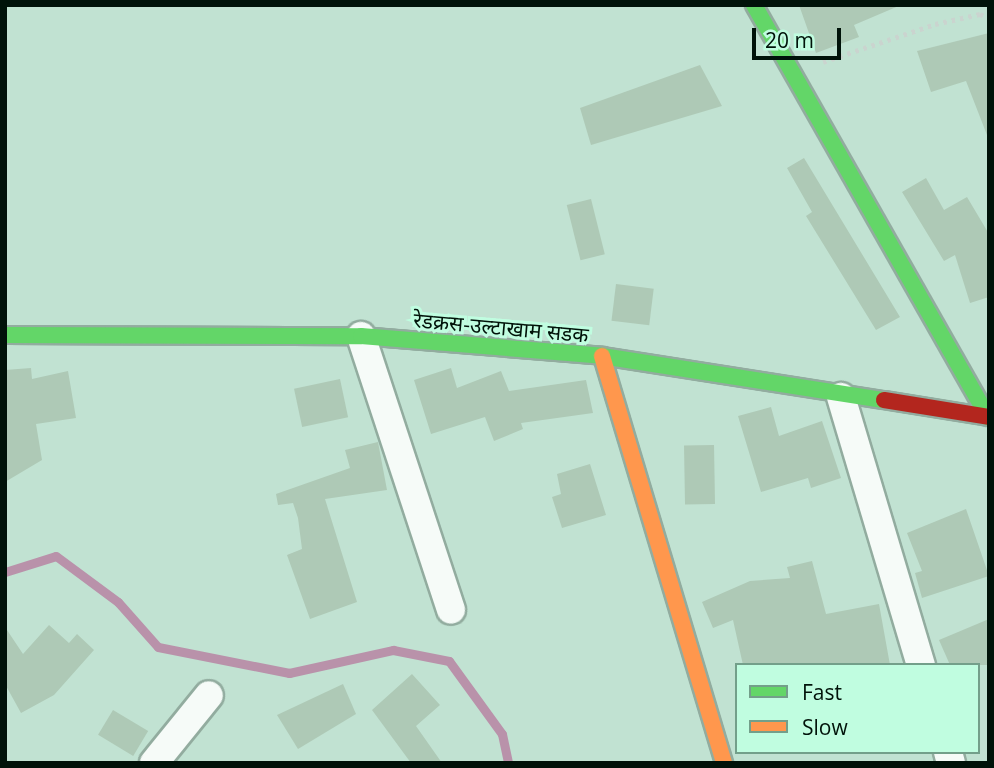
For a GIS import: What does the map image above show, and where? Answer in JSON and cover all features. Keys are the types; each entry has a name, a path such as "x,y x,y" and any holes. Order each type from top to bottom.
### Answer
{"street":[{"path":"754,5 988,417"},
{"name":"रेडक्रस-उल्टाखाम सडक","path":"5,335 360,337 602,356 841,397 988,417"},
{"path":"360,337 451,610"},
{"path":"602,356 724,763"},
{"path":"841,397 920,663"},
{"path":"154,763 209,695"}],"path":[{"path":"793,73 935,24 980,14 989,18"}],"building":[{"path":"799,5 901,5 854,25 859,37 816,53"},
{"path":"989,33 987,135 966,81 931,92 917,51"},
{"path":"700,65 722,106 591,145 580,108"},
{"path":"804,158 900,317 876,330 806,216 812,212 787,168"},
{"path":"926,178 944,210 967,197 989,234 989,297 970,303 955,255 944,261 902,192"},
{"path":"591,199 605,254 581,260 567,205"},
{"path":"616,284 654,289 649,325 611,321"},
{"path":"31,368 32,379 68,371 76,418 36,424 42,460 5,482 5,370"},
{"path":"451,368 457,388 501,371 509,391 586,380 593,413 521,423 523,429 494,441 485,417 431,434 414,380"},
{"path":"340,379 348,417 302,427 294,389"},
{"path":"771,407 779,436 822,421 841,478 811,488 808,478 761,492 738,416"},
{"path":"378,442 387,490 325,499 357,602 310,619 287,555 302,549 298,518 293,503 278,505 276,494 350,468 345,450"},
{"path":"714,445 715,504 685,505 684,446"},
{"path":"590,464 606,515 562,528 552,497 561,494 557,474"},
{"path":"966,509 989,576 922,598 915,573 922,571 907,533"},
{"path":"812,561 826,614 879,604 890,663 743,663 733,620 713,628 702,602 750,581 790,578 787,567"},
{"path":"989,619 989,665 949,663 939,640"},
{"path":"49,625 69,643 77,634 94,650 54,695 21,713 5,684 5,627 23,654"},
{"path":"412,674 440,705 416,726 442,763 411,763 372,710"},
{"path":"343,684 356,714 298,749 277,715"},
{"path":"113,710 148,731 133,756 98,735"}],"waterway":[{"path":"5,572 56,556 118,602 158,647 289,673 393,650 449,661 502,734 508,763"}],"traffic: fast":[{"path":"754,5 988,417"},
{"path":"5,335 361,336 602,356 884,400"}],"traffic: slow":[{"path":"602,356 724,763"}],"traffic: jam":[{"path":"884,400 989,417"}]}
